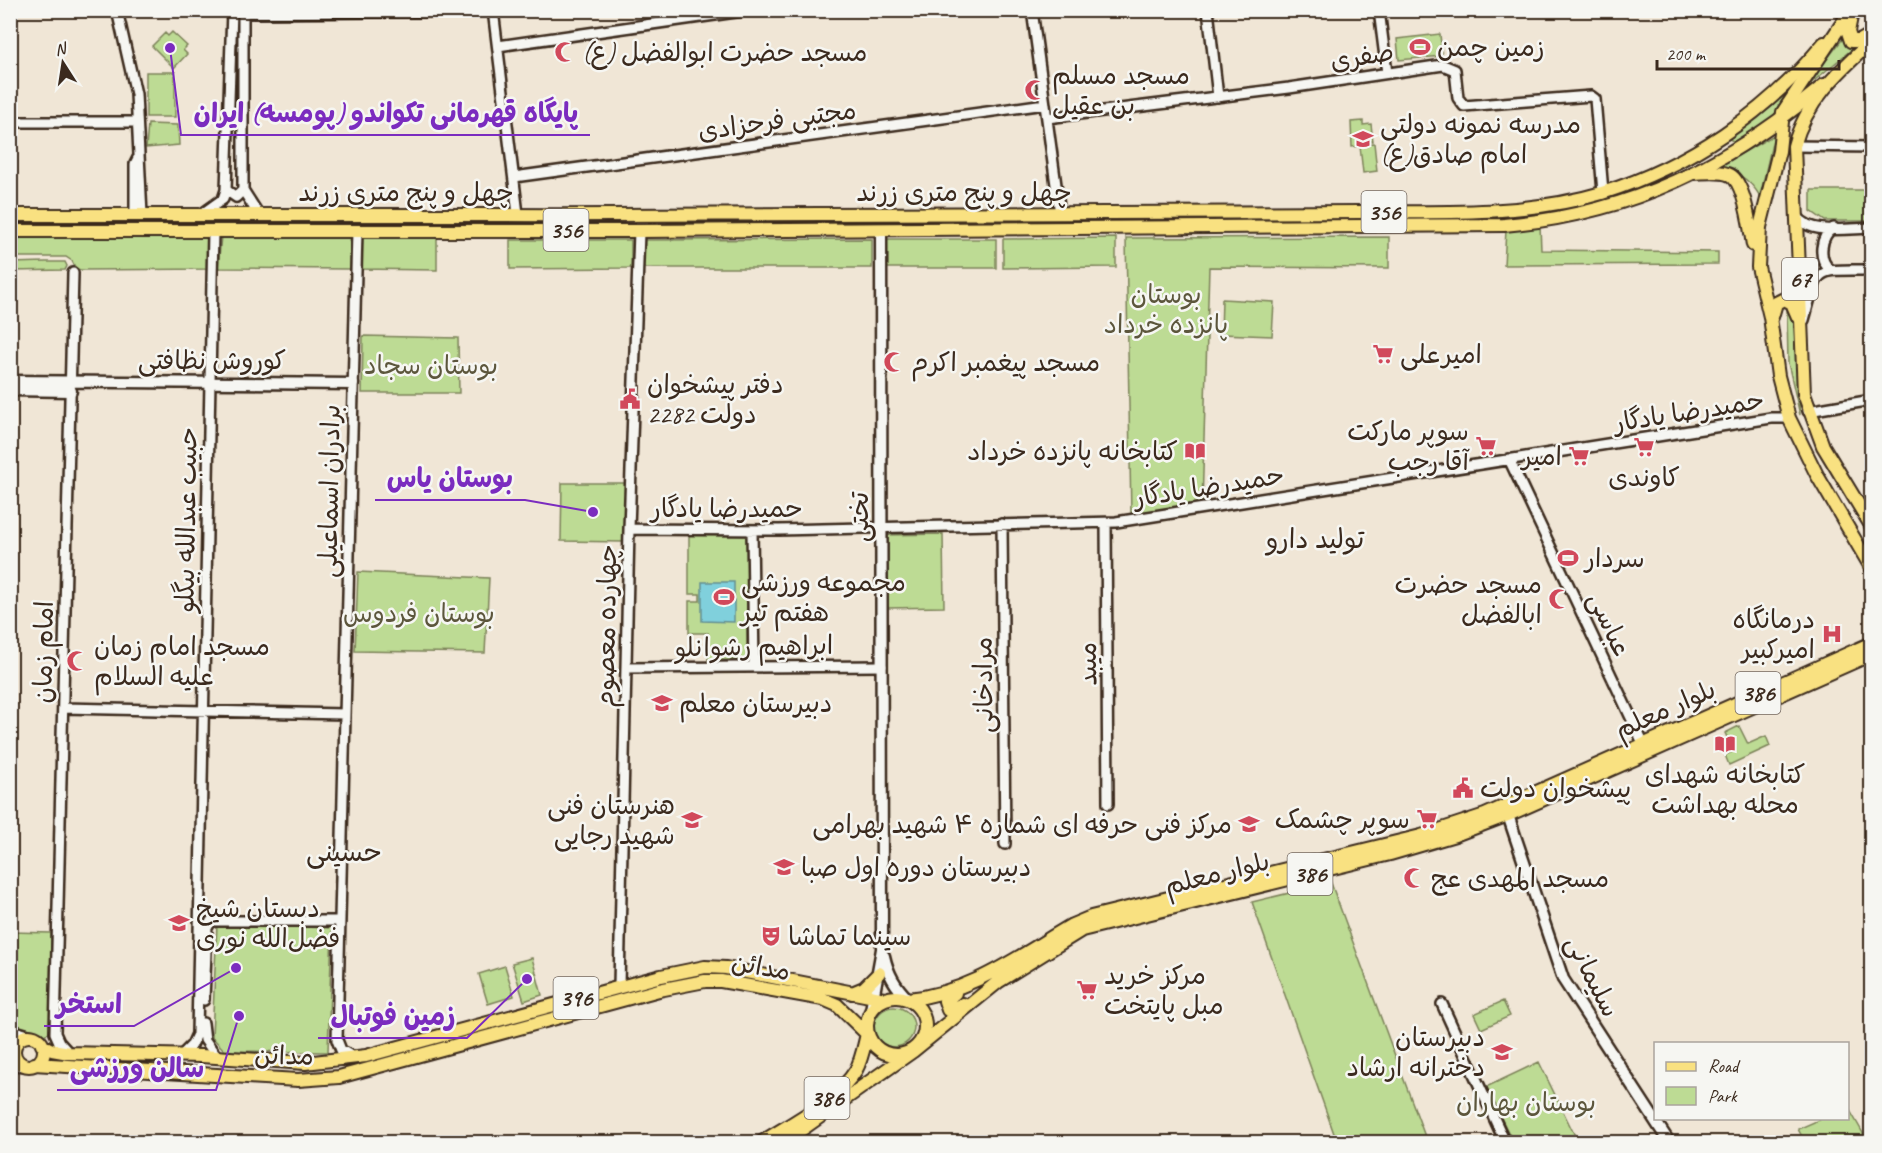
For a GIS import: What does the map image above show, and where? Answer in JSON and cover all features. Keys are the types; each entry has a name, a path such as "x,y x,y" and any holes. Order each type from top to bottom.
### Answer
{"main road":[{"path":"1851,10 1848,32 1851,41 1860,41 1872,34"},
{"name":"چهل و پنج متری زرند","path":"10,215 730,216 1459,211 1534,207 1603,192 1670,165 1698,150 1757,110 1787,85 1851,10"},
{"name":"67","path":"1851,10 1787,103 1782,120 1779,151 1760,227 1758,267 1773,336 1780,385 1790,418 1817,475 1871,571"},
{"name":"67","path":"1872,41 1837,74 1803,117 1794,146 1802,325 1802,383 1808,411 1823,446 1872,527"},
{"name":"چهل و پنج متری زرند","path":"10,231 1356,228 1525,223 1570,217 1609,207 1692,173 1732,152 1782,120 1837,74"},
{"path":"1698,150 1727,143 1731,144 1732,152"},
{"path":"1692,173 1723,173 1736,180 1743,197 1758,267"},
{"path":"1104,228 1096,220 1108,213"},
{"path":"1021,214 1028,220 1021,228"},
{"path":"1060,214 1062,228"},
{"path":"87,231 104,224 101,218 91,215"},
{"path":"138,215 139,231"},
{"name":"تختی","path":"876,1002 882,949 881,229"},
{"path":"1773,336 1773,307 1779,300 1789,300 1795,308 1802,339"},
{"path":"10,381 71,386"},
{"name":"کوروش نظافتی","path":"71,386 210,383 353,384"},
{"path":"10,390 71,386"},
{"path":"1869,651 1872,630"},
{"name":"بلوار معلم","path":"908,999 958,990 1083,920 1449,827 1496,810 1643,743 1869,651"},
{"name":"بلوار معلم","path":"784,1143 913,1051 983,993 1075,935 1096,925 1372,859 1455,835 1508,815 1869,651"},
{"name":"سلیمانی","path":"1508,815 1563,980 1654,1120"},
{"name":"تختی","path":"882,949 888,971 897,988 908,999"},
{"name":"مدائن","path":"42,1044 52,1050 69,1053 217,1057 305,1063 354,1057 619,986 714,967 852,993 876,1002"},
{"path":"852,993 864,988 879,973"},
{"name":"مدائن","path":"10,1065 298,1080 339,1077 659,990 705,981 732,982 823,999 837,1005 867,1034"},
{"path":"958,990 945,1001 948,1010 953,1010 983,993"},
{"path":"900,997 908,999 920,1009 926,1024 923,1039 913,1051 904,1055 886,1054 871,1043 867,1034 868,1018 876,1002 900,997"},
{"path":"10,1030 30,1036 42,1044 42,1056 30,1065 15,1056 15,1046 21,1039 30,1036"},
{"name":"386","path":"762,1143 832,1095 851,1077 861,1059 867,1034"},
{"name":"سلیمانی","path":"1654,1120 1669,1143"}],"street":[{"path":"117,10 135,87 138,158 141,165 138,215"},
{"path":"202,214 223,199 226,190 232,10"},
{"path":"498,46 750,10"},
{"path":"1032,10 1060,214"},
{"path":"1208,10 1218,97"},
{"path":"1379,10 1388,73"},
{"path":"260,215 243,190 243,12 493,11 518,214"},
{"name":"صفری","path":"1047,118 1451,66 1455,70 1458,98 1464,106 1591,96 1596,102 1603,192"},
{"name":"مجتبی فرحزادی","path":"514,177 1045,105"},
{"path":"10,122 137,122"},
{"path":"1794,146 1872,147"},
{"path":"226,190 236,197 243,190"},
{"path":"1797,216 1806,226 1872,228"},
{"path":"1831,270 1824,261 1823,238 1824,234 1834,228"},
{"name":"حبیب عبدالله بیگلو","path":"200,1040 213,231"},
{"name":"برادران اسماعیلی","path":"354,1057 341,1050 337,1040 357,231"},
{"name":"چهارده معصوم","path":"619,986 629,529 639,231"},
{"path":"1802,325 1815,279 1831,270 1872,270"},
{"name":"امام زمان","path":"55,1033 73,273"},
{"path":"1808,411 1872,400"},
{"name":"حمیدرضا یادگار","path":"629,529 752,530 1106,523 1771,418 1790,418"},
{"name":"عباسی","path":"1509,459 1643,743"},
{"name":"میبد","path":"1106,523 1108,804"},
{"name":"مرادخانی","path":"1002,524 1005,844"},
{"path":"752,530 754,667"},
{"name":"ابراهیم رشوانلو","path":"626,668 882,666"},
{"path":"63,708 345,714"},
{"path":"181,1056 200,1040 203,1031 207,925 216,919 272,916 340,921"},
{"path":"1442,1004 1506,1143"},
{"path":"42,1044 55,1033 59,1042 69,1053"},
{"path":"200,1040 217,1057"}],"green space":[{"path":"172,32 187,46 183,50 187,54 174,68 152,46 165,33 168,36"},
{"name":"زمین چمن","path":"1440,34 1442,56 1399,60 1397,39"},
{"path":"1844,37 1845,42 1858,44 1803,90"},
{"path":"146,72 175,72 175,117 146,117"},
{"path":"1794,83 1771,120 1735,142 1727,138"},
{"path":"1363,121 1363,125 1371,124 1373,141 1364,141 1364,144 1374,143 1377,171 1363,173 1360,146 1352,147 1351,122"},
{"path":"148,124 178,125 179,145 146,148"},
{"path":"1774,135 1760,196 1741,176 1729,171 1714,169"},
{"path":"1811,190 1871,190 1871,221 1825,221 1811,211"},
{"path":"1540,225 1541,250 1718,252 1718,264 1504,265 1506,230"},
{"path":"352,234 350,269 218,268 221,236"},
{"path":"437,234 437,270 359,269 359,236"},
{"path":"10,236 209,236 211,269 81,270 76,269 72,261 66,257 11,257"},
{"name":"بوستان پانزده خرداد","path":"1389,237 1389,268 1209,267 1202,506 1131,514 1126,238"},
{"path":"1116,238 1116,267 1003,268 1003,239"},
{"path":"872,239 872,268 642,268 639,240"},
{"path":"884,239 996,239 996,268 884,268"},
{"path":"510,240 631,240 631,268 510,269"},
{"path":"65,262 67,266 65,270 11,271 11,263"},
{"path":"1222,299 1274,302 1272,336 1221,334"},
{"path":"1787,310 1792,313 1794,325 1800,415 1788,363"},
{"name":"بوستان سجاد","path":"363,336 458,338 459,393 362,393"},
{"path":"562,483 625,483 624,542 561,541"},
{"name":"مجموعه ورزشی هفتم تیر","path":"689,534 747,534 747,660 708,660 708,633 689,633 689,601 700,601 700,594 689,594"},
{"path":"943,534 944,607 887,608 886,535"},
{"name":"بوستان فردوس","path":"358,572 489,578 485,653 355,651"},
{"path":"1739,726 1748,744 1766,736 1770,746 1729,765 1725,755 1734,751 1725,733"},
{"path":"1331,883 1427,1142 1337,1142 1252,902"},
{"path":"217,924 332,928 328,1052 225,1051 212,1037"},
{"path":"11,932 51,933 50,1032 42,1036 11,1025"},
{"path":"532,958 542,995 524,1001 512,963"},
{"path":"505,966 514,996 488,1004 479,974"},
{"path":"1503,1001 1510,1016 1481,1029 1474,1014"},
{"path":"894,1007 908,1013 914,1027 908,1041 894,1047 880,1041 874,1027 880,1013"},
{"name":"بوستان بهاران","path":"1539,1062 1578,1142 1513,1142 1486,1087"},
{"path":"1849,1109 1868,1142 1805,1142 1798,1129 1819,1120 1849,1120"}],"water":[{"path":"702,582 734,582 734,622 702,621"}],"place":[{"name":"زمین چمن","path":"1420,47"},
{"name":"پایگاه قهرمانی تکواندو (پومسه) ایران","path":"170,48"},
{"name":"مسجد حضرت ابوالفضل (ع)","path":"565,52"},
{"name":"مسجد مسلم بن عقیل","path":"1035,90"},
{"name":"مدرسه نمونه دولتی امام صادق(ع)","path":"1363,139"},
{"name":"امیرعلی","path":"1383,354"},
{"name":"مسجد پیغمبر اکرم","path":"894,362"},
{"name":"دفتر پیشخوان دولت 2282","path":"630,399"},
{"name":"سوپر مارکت آقا رجب","path":"1486,446"},
{"name":"کاوندی","path":"1644,447"},
{"name":"کتابخانه پانزده خرداد","path":"1195,451"},
{"name":"امیر","path":"1579,456"},
{"name":"بوستان یاس","path":"593,512"},
{"name":"سردار","path":"1568,558"},
{"name":"مجموعه ورزشی هفتم تیر","path":"724,597"},
{"name":"مسجد حضرت ابالفضل","path":"1559,599"},
{"name":"درمانگاه امیرکبیر","path":"1832,634"},
{"name":"مسجد امام زمان علیه السلام","path":"77,661"},
{"name":"دبیرستان معلم","path":"662,703"},
{"name":"کتابخانه شهدای محله بهداشت","path":"1725,744"},
{"name":"پیشخوان دولت","path":"1463,788"},
{"name":"سوپر چشمک","path":"1427,819"},
{"name":"هنرستان فنی شهید رجایی","path":"692,820"},
{"name":"مرکز فنی حرفه ای شماره ۴ شهید بهرامی","path":"1249,824"},
{"name":"دبیرستان دوره اول صبا","path":"784,867"},
{"name":"مسجد المهدی عج","path":"1414,878"},
{"name":"دبستان شیخ فضل‌الله نوری","path":"179,923"},
{"name":"سینما تماشا","path":"771,936"},
{"name":"استخر","path":"236,968"},
{"name":"زمین فوتبال","path":"527,979"},
{"name":"مرکز خرید مبل پایتخت","path":"1087,990"},
{"name":"سالن ورزشی","path":"239,1016"},
{"name":"دبیرستان دخترانه ارشاد","path":"1502,1052"}],"district":[{"name":"تولید دارو","path":"1315,539"},
{"name":"حسینی","path":"344,852"}]}
